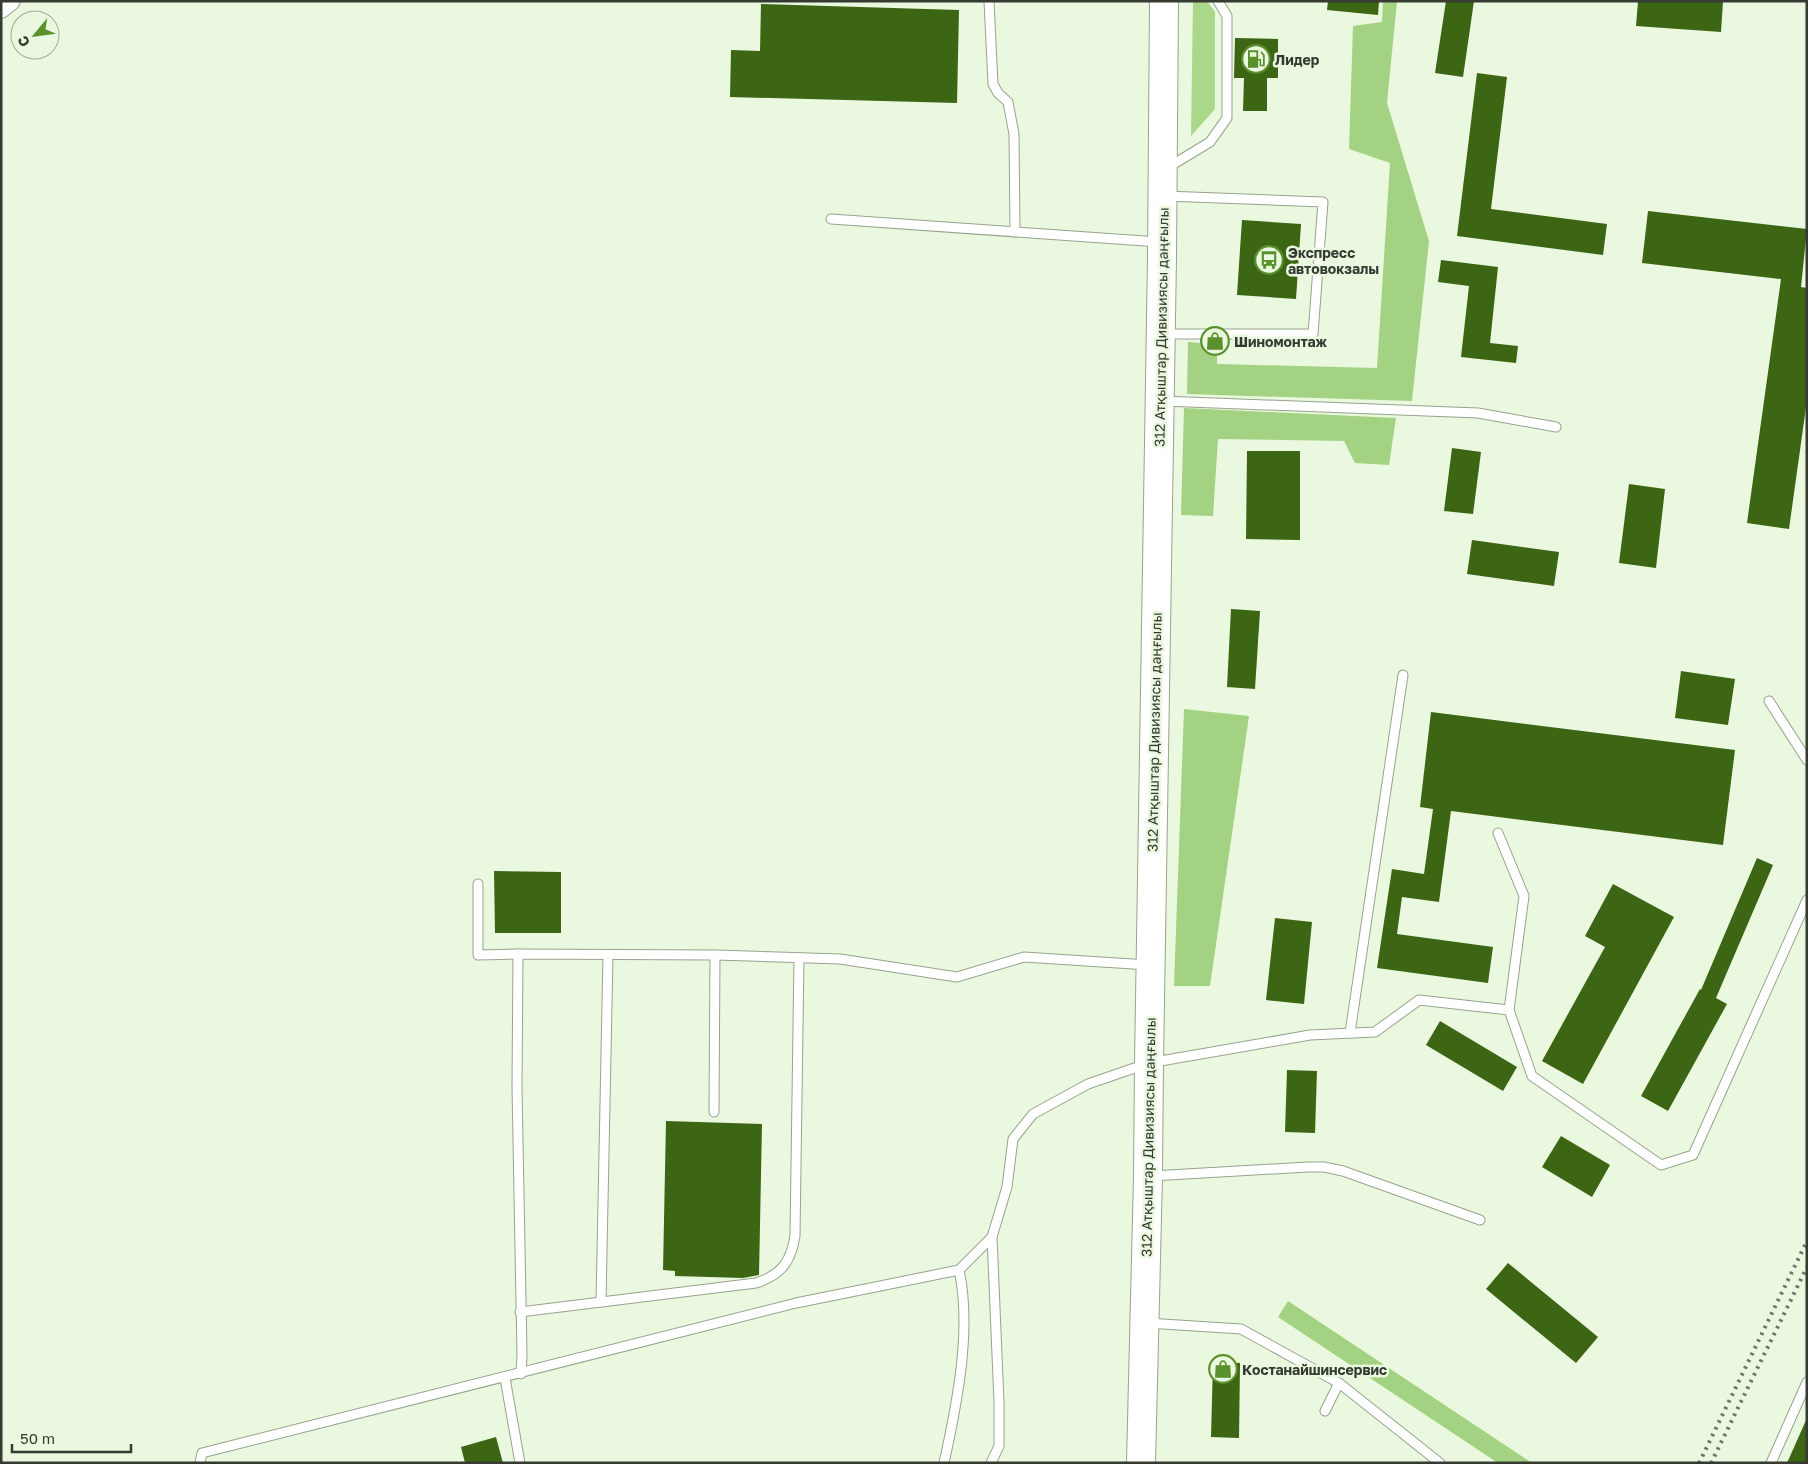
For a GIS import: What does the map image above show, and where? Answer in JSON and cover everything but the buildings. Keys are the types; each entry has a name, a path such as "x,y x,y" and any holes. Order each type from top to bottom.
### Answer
{"highway":[{"name":"312 Атқыштар Дивизиясы даңғылы","path":"1141,1463 1148,1176 1161,334 1164,1"}],"street":[{"path":"1,8 11,1"}],"lane":[{"path":"989,1 994,84 998,92 1008,102 1014,134 1014,232"},
{"path":"1163,184 1210,142 1226,118 1228,16 1218,1"},
{"path":"1161,334 1313,334 1323,202 1163,184"},
{"path":"831,220 1162,242"},
{"path":"1160,400 1478,413 1556,428"},
{"path":"1350,1033 1403,675"},
{"path":"1769,702 1807,760"},
{"path":"1498,833 1524,896 1510,1010 1532,1076 1661,1164 1693,1155 1807,900"},
{"path":"478,884 478,955 715,955 840,959 957,977 1024,957 1150,965"},
{"path":"518,954 521,1374"},
{"path":"601,1302 608,955"},
{"path":"714,1112 715,955"},
{"path":"520,1312 756,1283 770,1279 780,1271 793,1250 795,1236 799,958"},
{"path":"991,1463 999,1446 992,1238 1006,1187 1013,1139 1033,1114 1088,1084 1149,1063 1310,1035 1375,1032 1419,1000 1510,1010"},
{"path":"1148,1176 1324,1167 1343,1171 1480,1220"},
{"path":"200,1463 202,1453 796,1304 960,1270 992,1238"},
{"path":"944,1463 954,1415 963,1351 963,1286 960,1270"},
{"path":"1144,1323 1241,1330 1339,1383 1440,1463"},
{"path":"505,1378 520,1463"},
{"path":"1771,1463 1807,1382"},
{"path":"1325,1411 1339,1383"}],"green space":[{"path":"1193,1 1207,1 1215,12 1215,109 1191,136"},
{"path":"1383,1 1397,1 1387,103 1429,241 1412,401 1187,394 1188,342 1217,344 1217,364 1377,368 1390,163 1349,149 1353,26 1382,22"},
{"path":"1184,408 1396,418 1389,465 1355,463 1344,441 1218,439 1213,516 1181,515"},
{"path":"1184,709 1249,716 1210,986 1174,986"},
{"path":"1288,1301 1532,1463 1498,1463 1278,1317"}],"railway":[{"path":"1699,1463 1807,1241"},
{"path":"1711,1463 1807,1267"}],"place":[{"name":"Лидер","path":"1256,59"},
{"name":"Экспресс автовокзалы","path":"1269,260"},
{"name":"Шиномонтаж","path":"1215,341"},
{"name":"Костанайшинсервис","path":"1223,1369"}]}
